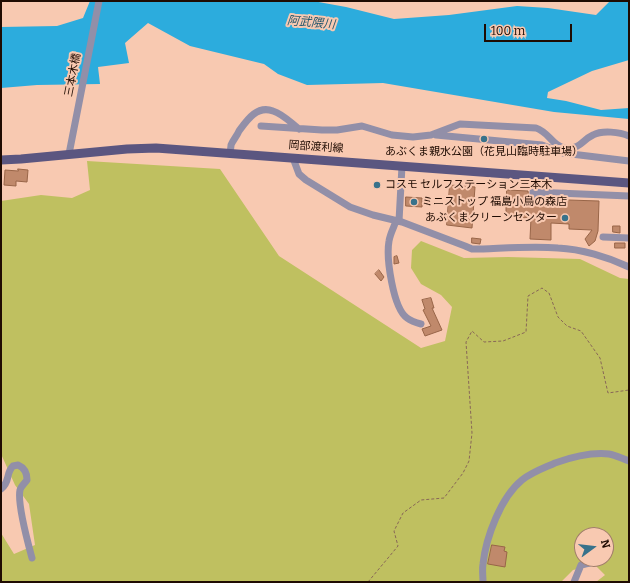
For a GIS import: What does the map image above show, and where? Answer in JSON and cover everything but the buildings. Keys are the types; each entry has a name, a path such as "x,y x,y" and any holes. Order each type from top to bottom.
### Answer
{"main road":[{"name":"岡部渡利線","path":"1,160 127,149 156,148 629,183"}],"street":[{"name":"三本木橋","path":"69,154 98,1"},
{"path":"230,154 232,144 244,124 253,114 260,111 266,109 280,114 299,129"},
{"path":"261,126 337,130 362,126 392,135 413,138 431,135 460,124 536,128 545,132 558,146 564,148 580,146 590,136 599,132 629,136"},
{"path":"431,135 542,146 563,153 629,161"},
{"path":"293,158 299,174 326,193 350,207 373,215 398,221 472,249 558,248 594,255 629,267"},
{"path":"402,166 398,221 389,239 388,247 390,273 400,311 407,318 421,324"},
{"path":"533,197 533,192 629,196"},
{"path":"603,237 629,238"},
{"path":"483,582 484,557 494,521 511,491 522,480 534,472 572,457 588,454 609,454 629,461"},
{"path":"1,489 7,483 9,472 13,466 18,465 24,470 27,475 27,480 22,486 20,496 22,514 32,558"},
{"path":"574,582 580,567"}],"path":[{"path":"368,582 398,546 394,531 403,513 421,500 444,498 463,473 469,461 472,432 466,342 472,331 484,342 503,341 526,332 528,296 542,288 549,293 558,317 567,326 581,331 600,358 608,393 629,390"}],"shaded area":[{"path":"87,161 220,169 279,256 421,348 445,341 452,307 441,295 421,284 411,268 412,250 421,241 464,258 508,257 580,259 620,278 629,279 629,582 596,582 605,575 597,567 614,567 614,527 574,527 574,567 586,567 573,570 561,582 1,582 1,533 14,554 35,545 29,504 15,485 1,454 1,201 41,195 72,198 90,190"}],"water":[{"name":"阿武隈川","path":"90,1 313,1 346,7 394,19 449,15 517,6 548,8 596,15 610,1 629,1 629,60 592,71 548,92 547,98 601,110 629,108 629,119 554,112 383,83 307,85 278,74 264,64 190,46 148,23 125,43 129,63 98,67 100,84 37,85 1,88 1,27 57,26 83,18"}],"place":[{"name":"あぶくま親水公園（花見山臨時駐車場）","path":"484,139"},
{"name":"コスモ セルフステーション三本木","path":"377,185"},
{"name":"ミニストップ 福島小鳥の森店","path":"414,202"},
{"name":"あぶくまクリーンセンター","path":"565,218"}]}
